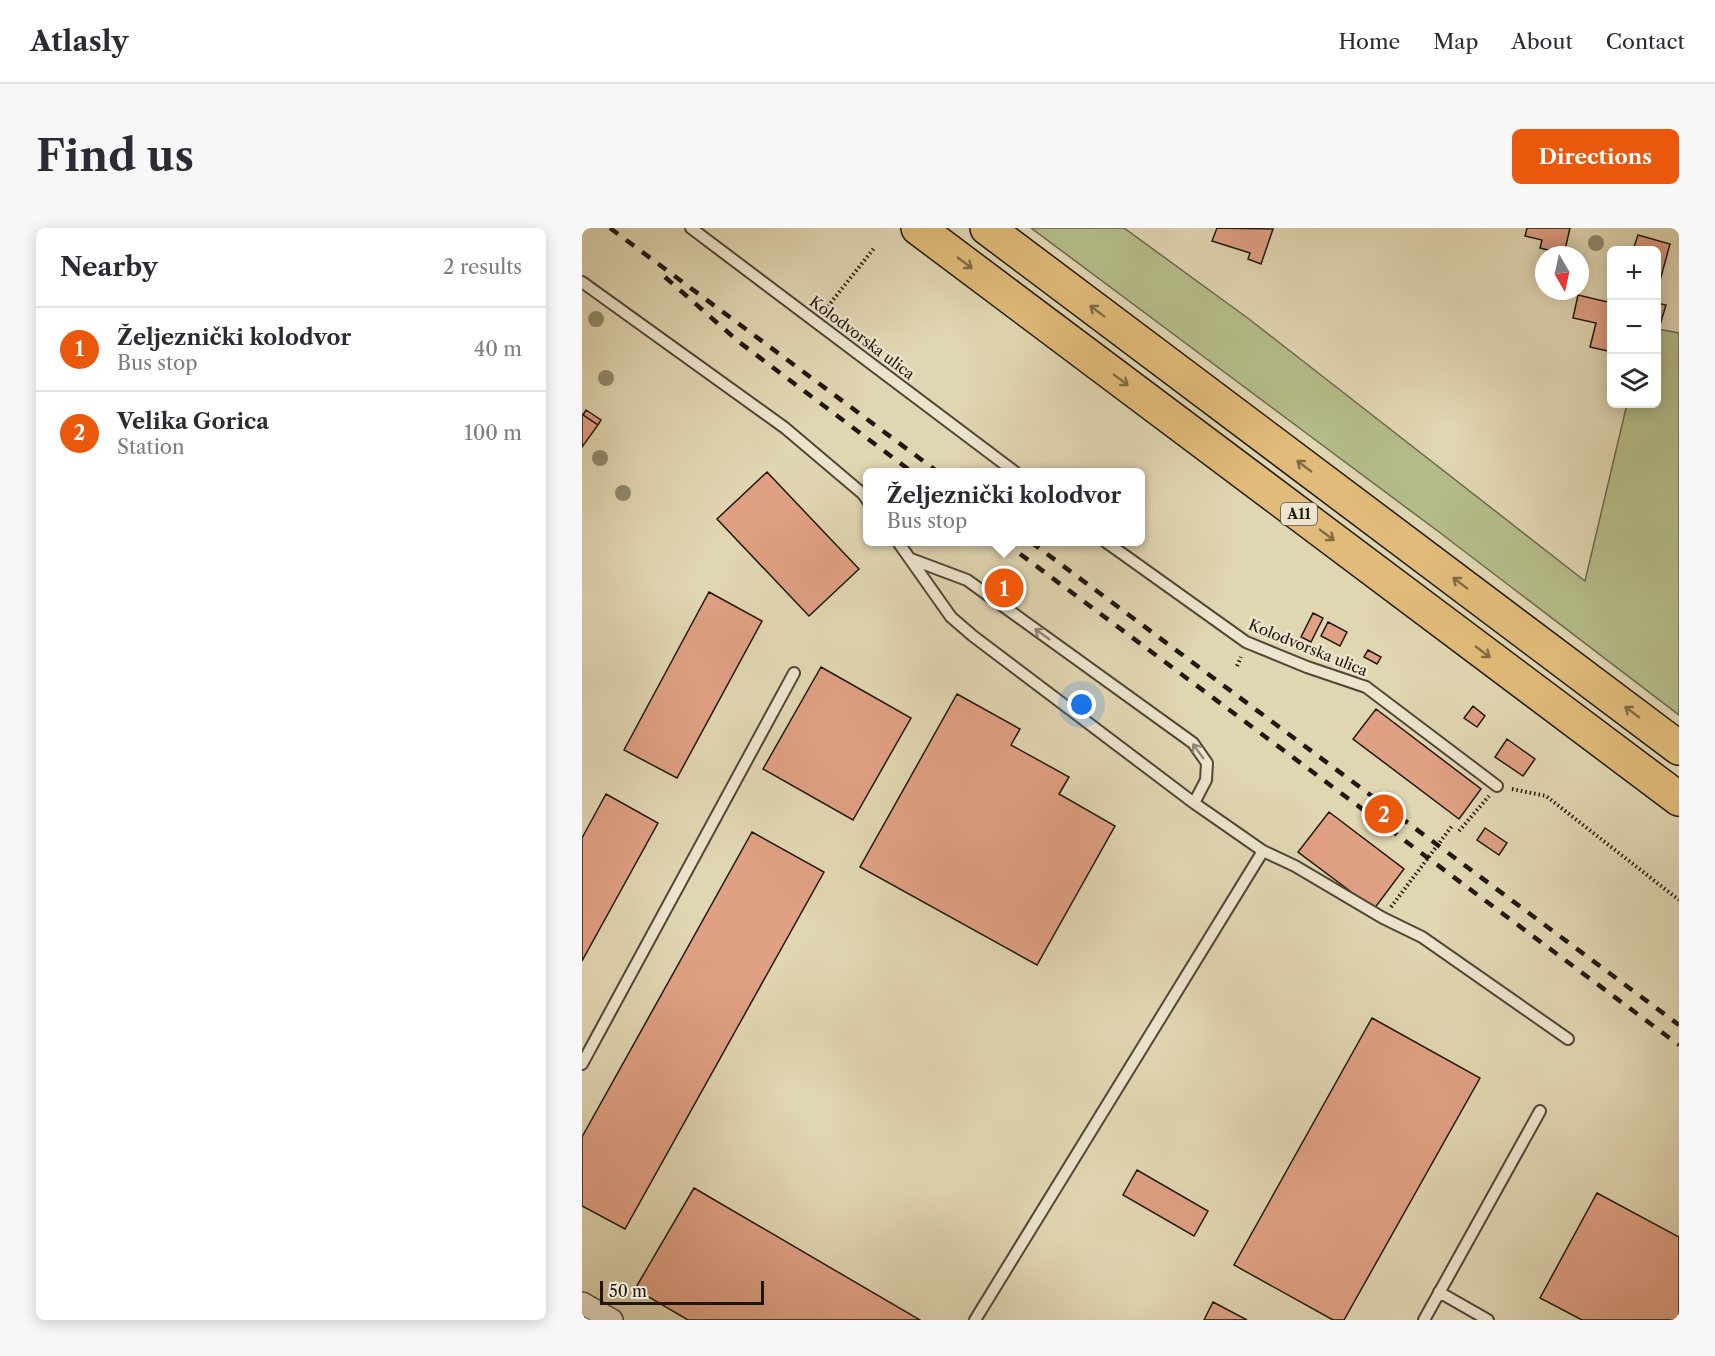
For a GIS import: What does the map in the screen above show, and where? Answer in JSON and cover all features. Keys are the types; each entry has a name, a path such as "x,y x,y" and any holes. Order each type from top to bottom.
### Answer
{"highway":[{"name":"A11","path":"918,228 1679,799"},
{"name":"A11","path":"987,228 1679,748"}],"street":[{"path":"582,1303 612,1320"}],"lane":[{"name":"Kolodvorska ulica","path":"691,228 1010,468"},
{"path":"582,282 785,428 863,494"},
{"path":"901,546 951,616 973,636 1194,803 1263,851 1295,866 1383,918 1422,937 1568,1039"},
{"name":"Kolodvorska ulica","path":"1112,546 1246,642 1307,667 1366,687 1497,786"},
{"path":"911,559 967,580 1193,743 1207,763 1206,780 1194,803"},
{"path":"582,1064 794,673"},
{"path":"975,1320 1263,851"},
{"path":"1424,1320 1540,1111"},
{"path":"1439,1292 1488,1320"}],"path":[{"path":"815,322 875,247"},
{"path":"1459,831 1497,786 1546,796 1679,900"},
{"path":"1383,918 1452,826"}],"green space":[{"path":"1031,228 1124,228 1249,319 1585,581 1626,408 1661,408 1661,330 1679,333 1679,715 1439,532"}],"building":[{"path":"1217,228 1273,229 1261,264 1248,259 1250,253 1212,241"},
{"path":"1527,228 1570,228 1566,246 1540,246 1542,240 1525,236"},
{"path":"1638,235 1670,244 1661,277 1661,246 1634,246"},
{"path":"1589,298 1607,302 1607,351 1590,347 1596,323 1573,318 1577,300 1589,300"},
{"path":"1661,304 1666,305 1661,321"},
{"path":"586,410 601,420 598,425 583,415"},
{"path":"582,414 598,425 582,447"},
{"path":"767,472 859,569 809,616 717,519"},
{"path":"709,592 762,621 677,778 624,750"},
{"path":"1313,613 1323,618 1311,642 1301,637"},
{"path":"1328,622 1347,632 1340,646 1321,636"},
{"path":"1368,650 1381,657 1377,664 1364,657"},
{"path":"821,667 911,718 853,820 763,769"},
{"path":"957,694 1020,729 1011,745 1069,777 1059,794 1115,826 1037,965 860,867"},
{"path":"1473,706 1485,716 1477,727 1464,718"},
{"path":"1376,709 1481,789 1459,819 1353,739"},
{"path":"1507,739 1535,759 1523,776 1495,757"},
{"path":"606,794 658,823 582,961 582,838"},
{"path":"1329,812 1404,869 1374,909 1298,852"},
{"path":"1485,828 1507,843 1499,855 1477,840"},
{"path":"752,832 824,872 625,1229 582,1206 582,1137"},
{"path":"1372,1018 1480,1078 1344,1320 1333,1320 1234,1265"},
{"path":"1137,1170 1208,1211 1194,1236 1123,1195"},
{"path":"694,1188 920,1320 688,1320 635,1289"},
{"path":"1597,1193 1679,1237 1679,1320 1582,1320 1540,1298"},
{"path":"1213,1302 1247,1320 1204,1320"}],"railway":[{"path":"610,228 933,468"},
{"path":"665,277 739,342 907,468"},
{"path":"1009,546 1679,1045"},
{"path":"1036,546 1679,1025"}],"place":[{"name":"Željeznički kolodvor","path":"1004,588"},
{"name":"Velika Gorica","path":"1384,814"}]}
